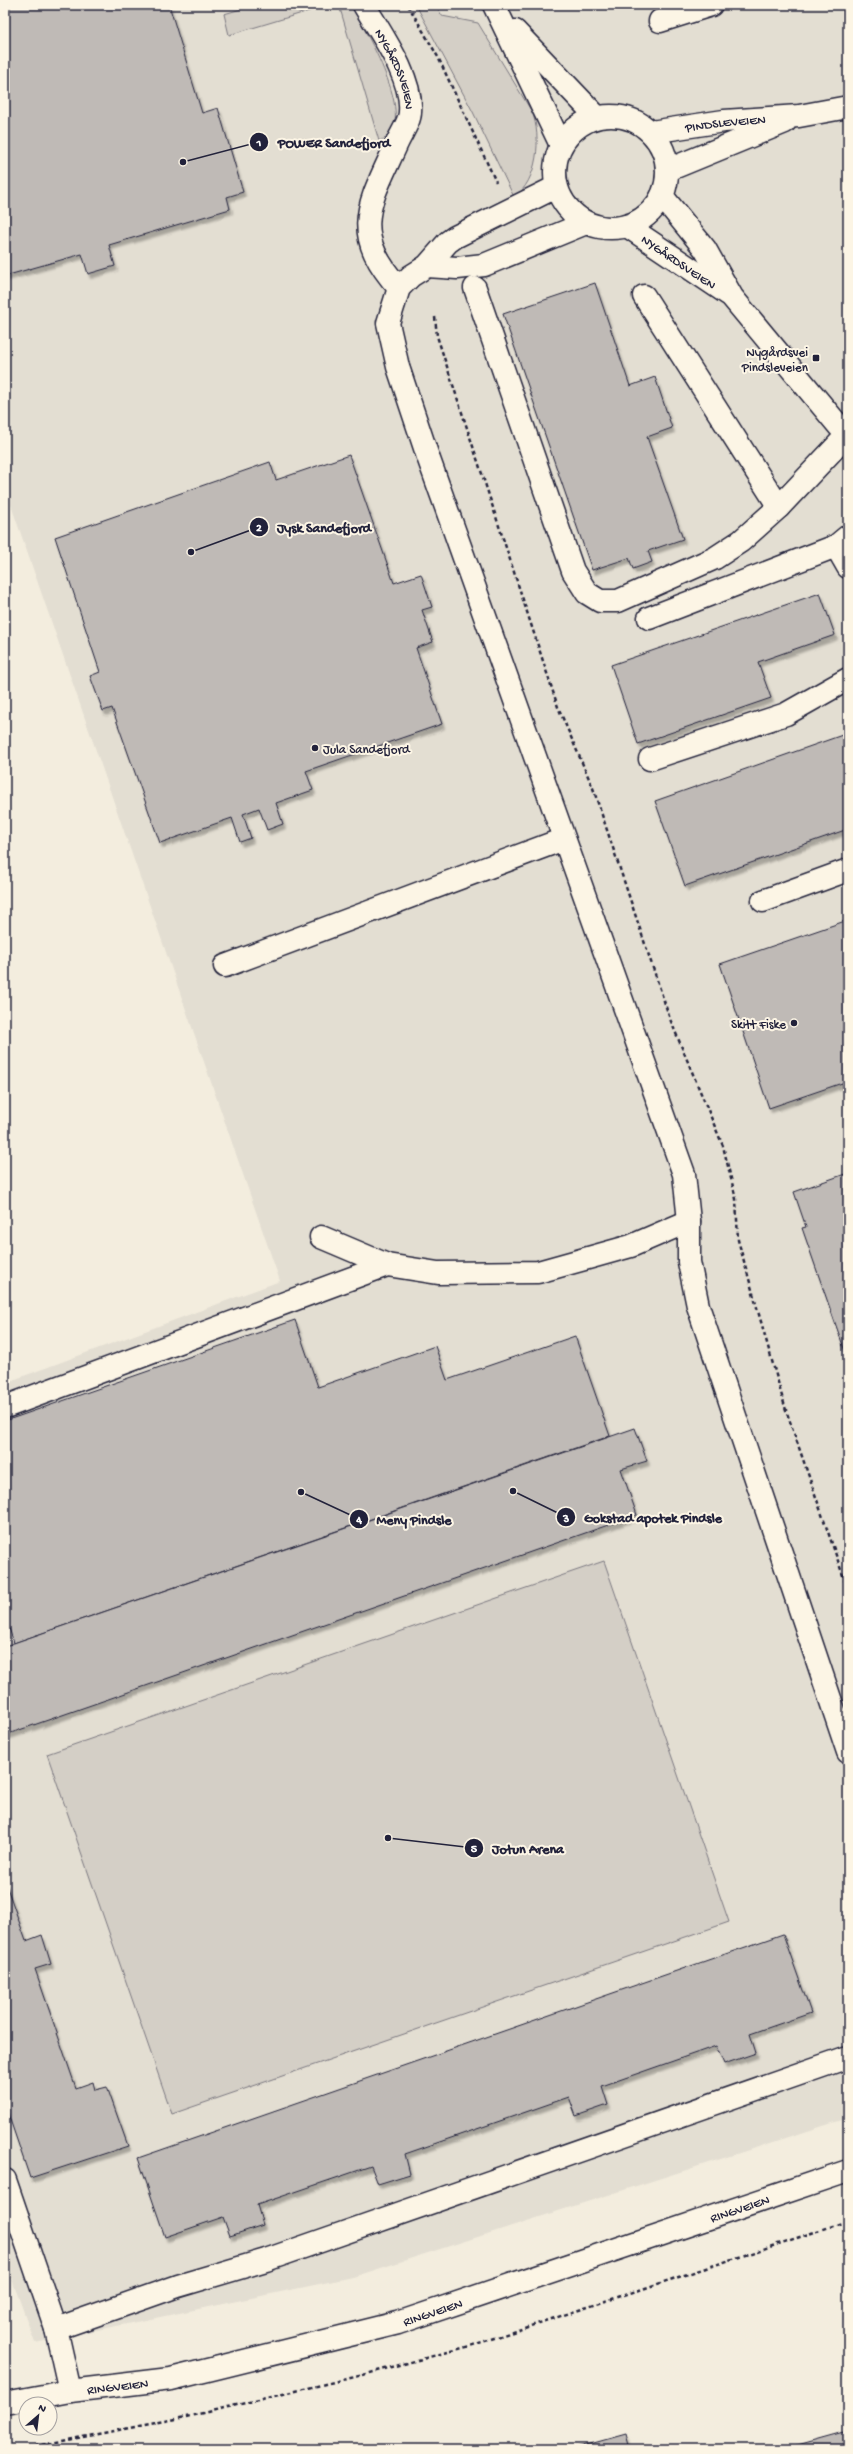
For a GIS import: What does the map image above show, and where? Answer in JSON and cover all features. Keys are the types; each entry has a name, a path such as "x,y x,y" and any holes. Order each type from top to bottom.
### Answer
{"street":[{"name":"NYGÅRDSVEIEN","path":"364,5 404,76 410,113 373,194 366,230 374,254 387,275 398,288"},
{"path":"660,21 711,5"},
{"path":"498,11 597,117"},
{"path":"498,11 561,145"},
{"name":"PINDSLEVEIEN","path":"651,132 724,121 799,116 848,107"},
{"path":"613,115 629,118 643,125 651,132 663,149 668,170 662,196 654,209 642,220 627,226 611,229 586,223 565,206 556,187 555,160 561,145 570,132 597,117 613,115"},
{"name":"PINDSLEVEIEN","path":"668,170 799,116"},
{"path":"556,187 455,237 448,242 427,266 411,276 398,288 388,323 398,367 564,840 684,1174 689,1221 689,1262 698,1306 848,1752"},
{"name":"NYGÅRDSVEIEN","path":"662,196 705,250 732,296 848,436"},
{"path":"427,266 457,268 484,265 586,223"},
{"name":"NYGÅRDSVEIEN","path":"627,226 732,296"},
{"path":"475,288 574,571 587,593 600,601 618,601 715,558 741,541 779,507 848,436"},
{"path":"644,296 779,507"},
{"path":"649,618 842,541 848,567"},
{"path":"650,759 786,714 848,679"},
{"path":"225,966 564,840"},
{"path":"764,901 848,870"},
{"path":"321,1237 387,1265 438,1274 538,1272 631,1246 689,1221"},
{"path":"5,1407 387,1265"},
{"path":"56,2329 178,2286 266,2260 848,2057"},
{"name":"RINGVEIEN","path":"5,2403 70,2391 171,2379 398,2323 848,2171"},
{"path":"5,2180 56,2329 70,2391"}],"path":[{"path":"408,5 438,57 497,185"},
{"path":"435,317 437,336 558,707 593,788 670,1019 723,1146 736,1198 738,1240 785,1407 848,1590"},
{"path":"21,2449 194,2415 359,2376 470,2346 848,2221"}],"shaded area":[{"path":"5,5 848,5 848,2118 353,2277 35,2343 5,2260 5,1383 280,1281 5,488"},
{"path":"255,5 329,5 229,35 224,14"},
{"path":"339,5 351,5 375,50 391,88 395,107 395,122 390,135 379,141"},
{"path":"416,5 436,5 442,16 478,23 532,112 537,133 536,158 528,181 522,190 514,197 473,112"},
{"path":"604,1561 729,1922 172,2114 47,1754"}],"building":[{"path":"5,5 169,5 202,113 218,108 243,192 227,197 230,209 109,245 115,266 88,274 82,254 5,276"},
{"path":"595,283 630,386 655,377 672,428 647,437 683,539 648,551 652,562 633,569 629,558 592,570 503,314"},
{"path":"349,455 394,583 421,574 432,607 422,610 433,642 416,648 442,724 306,771 313,790 276,803 283,824 267,830 259,808 243,814 251,838 240,842 232,818 160,843 112,708 103,711 90,676 100,672 55,537 270,462 276,480"},
{"path":"820,593 835,635 758,662 771,698 638,744 611,665"},
{"path":"848,733 848,829 685,886 655,801"},
{"name":"Skitt Fiske","path":"848,920 848,1081 769,1108 720,964"},
{"path":"848,1173 848,1360 802,1228 806,1227 794,1192"},
{"path":"295,1320 318,1387 435,1346 447,1380 575,1336 610,1436 14,1643 5,1616 5,1421"},
{"path":"635,1428 647,1461 621,1469 637,1515 5,1735 5,1646"},
{"path":"5,1882 26,1941 42,1935 51,1964 35,1969 76,2088 93,2082 95,2090 107,2087 128,2146 30,2178 5,2105"},
{"path":"783,1934 811,2013 750,2034 756,2053 724,2064 716,2046 602,2086 608,2105 576,2116 569,2097 405,2154 410,2174 378,2184 371,2166 257,2205 263,2225 230,2236 223,2217 165,2237 138,2158"},
{"path":"848,2431 848,2449 783,2449"},
{"path":"626,2434 630,2449 572,2449"}],"place":[{"name":"POWER Sandefjord","path":"183,162"},
{"name":"Nygårdsvei Pindsleveien","path":"816,358"},
{"name":"Jysk Sandefjord","path":"191,552"},
{"name":"Jula Sandefjord","path":"315,748"},
{"name":"Skitt Fiske","path":"794,1023"},
{"name":"Gokstad apotek Pindsle","path":"513,1491"},
{"name":"Meny Pindsle","path":"301,1492"},
{"name":"Jotun Arena","path":"388,1838"}]}
